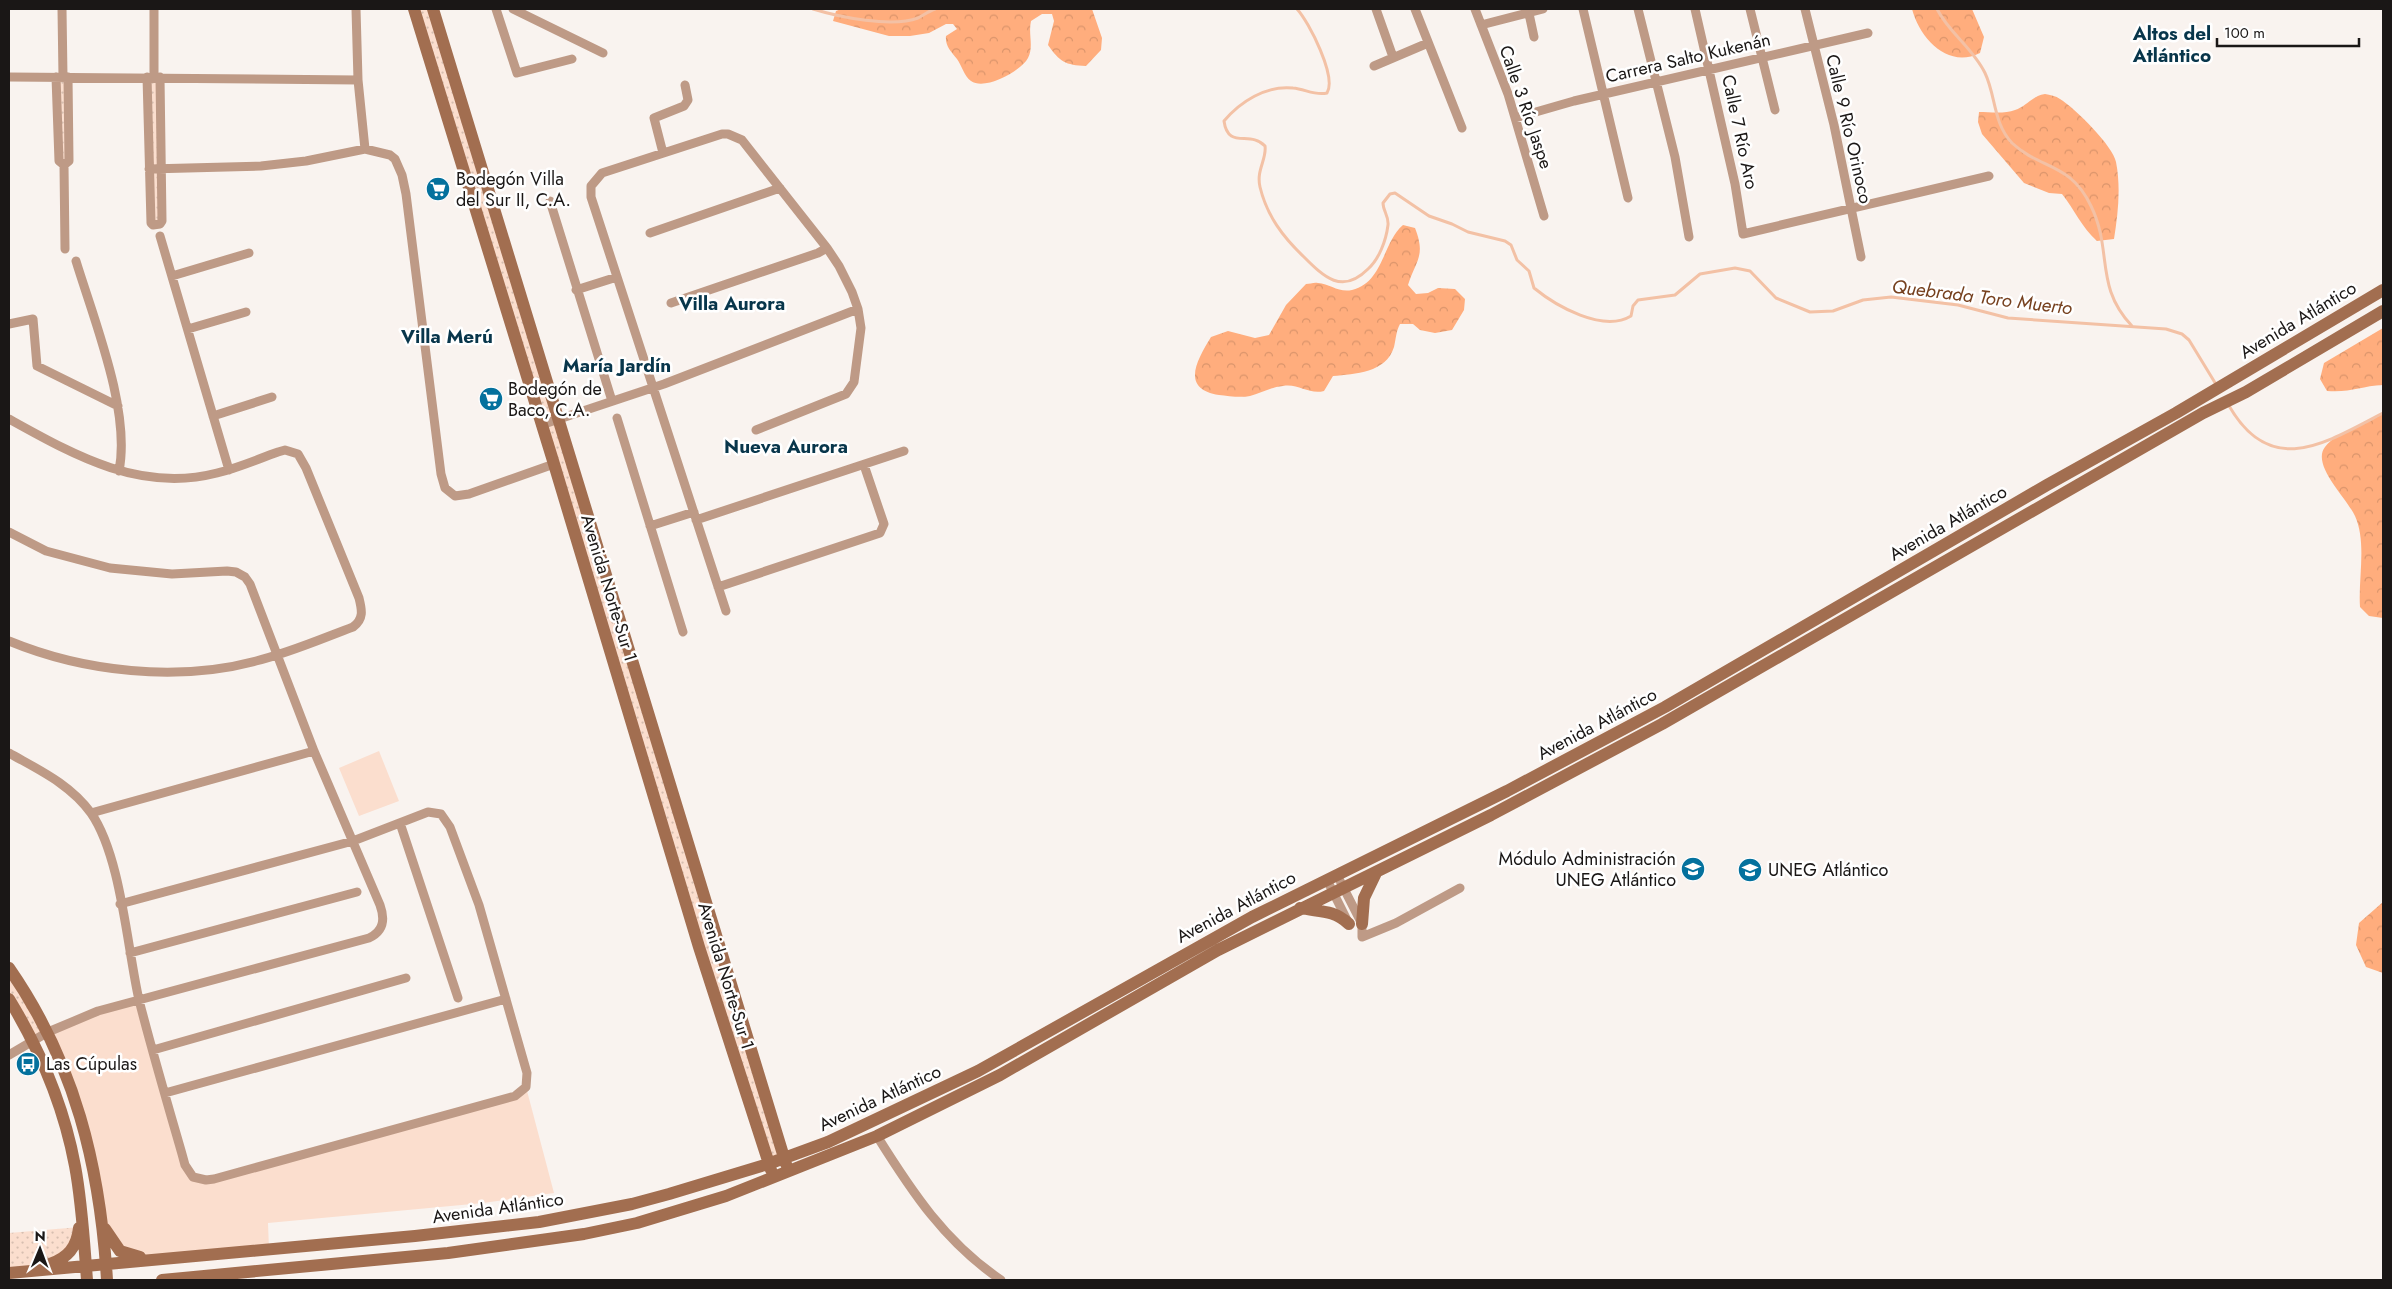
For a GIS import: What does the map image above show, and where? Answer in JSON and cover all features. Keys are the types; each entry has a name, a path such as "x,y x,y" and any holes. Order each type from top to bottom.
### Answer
{"main road":[{"name":"Avenida Norte-Sur 1","path":"414,9 554,464 699,947 773,1177"},
{"name":"Avenida Norte-Sur 1","path":"433,9 787,1172"},
{"name":"Avenida Atlántico","path":"9,1273 415,1236 539,1222 632,1204 768,1164 863,1126 978,1071 1202,944 1332,877 1507,791 1666,707 2196,401 2383,290"},
{"name":"Avenida Atlántico","path":"162,1280 457,1252 584,1234 682,1211 726,1196 877,1136 1000,1075 1218,950 1300,908 1376,873 1662,724 2203,413 2246,392 2383,311"},
{"path":"1300,908 1326,910 1357,926 1364,898 1376,873"},
{"path":"9,968 48,1032 60,1060 88,1140 96,1175 108,1280"},
{"path":"9,999 33,1041 51,1084 68,1136 75,1165 87,1280"},
{"path":"26,1271 52,1264 68,1256 78,1236 81,1213"},
{"path":"102,1218 108,1236 120,1251 127,1255 154,1259"}],"street":[{"path":"62,9 62,77 58,161 64,165 66,249"},
{"path":"154,9 154,77 148,170 151,223 153,225 160,224 162,221 162,169 154,77"},
{"path":"356,9 358,80 365,149"},
{"path":"496,9 517,73 572,59"},
{"path":"513,9 603,53"},
{"path":"1376,9 1393,57"},
{"path":"1415,9 1462,128"},
{"name":"Calle 3 Río Jaspe","path":"1475,9 1515,118 1544,216"},
{"path":"1481,25 1528,10 1543,9"},
{"path":"1583,9 1628,198"},
{"path":"1638,9 1675,157 1689,237"},
{"name":"Calle 7 Río Aro","path":"1695,9 1735,184 1743,234 1851,208"},
{"path":"1750,9 1775,110"},
{"name":"Calle 9 Río Orinoco","path":"1805,9 1834,125 1861,257"},
{"path":"1528,10 1534,37"},
{"name":"Carrera Salto Kukenán","path":"1515,118 1548,107 1813,45 1868,34"},
{"path":"1374,66 1428,43"},
{"path":"9,77 358,80"},
{"path":"663,153 654,118 684,106 688,100 685,84"},
{"path":"726,611 591,197 591,186 602,173 722,134 728,134 742,140 827,248 846,278 861,318 855,376 851,390 846,394 756,430"},
{"path":"148,170 261,166 306,161 365,149 390,155 399,165 407,202 441,474 445,488 455,496 469,494 554,464"},
{"path":"1851,208 1989,176"},
{"path":"650,233 780,188"},
{"path":"550,201 576,290 612,401"},
{"path":"160,236 229,470"},
{"path":"671,303 818,253 827,248"},
{"path":"172,276 249,253"},
{"path":"76,261 118,406 122,449 119,471"},
{"path":"576,290 617,277"},
{"path":"541,425 653,387 858,310"},
{"path":"188,329 246,312"},
{"path":"9,324 33,319 36,366 118,406"},
{"path":"213,416 272,396"},
{"path":"617,418 684,632"},
{"path":"9,419 72,454 119,471 150,476 184,478 229,470 285,450 298,454 306,468 359,598 362,613 358,624 279,655 215,668 142,670 71,660 9,641"},
{"path":"650,526 695,516 904,451"},
{"path":"718,587 880,533 884,524 864,464"},
{"path":"9,532 46,551 110,568 172,574 236,572 244,577 250,584 279,655 314,751 383,913 382,927 376,935 98,1011 48,1032 9,1055"},
{"path":"91,813 314,751"},
{"path":"9,753 74,793 91,813 102,834 108,850 139,1000 185,1165 193,1177 206,1180 508,1098 521,1092 528,1080 479,904 446,818 441,814 428,812 353,841 120,904"},
{"path":"400,823 458,998"},
{"path":"1332,877 1362,936 1396,923 1460,888"},
{"path":"1337,890 1357,926"},
{"path":"130,953 357,892"},
{"path":"153,1050 406,978"},
{"path":"165,1094 506,999"},
{"path":"877,1136 914,1195 933,1219 967,1252 1001,1280"}],"shaded area":[{"path":"414,9 433,9 784,1158 768,1164"},
{"path":"56,77 68,77 69,161 60,163"},
{"path":"147,77 160,77 162,221 153,225"},
{"path":"379,751 399,801 359,816 339,768"},
{"path":"9,968 48,1032 33,1041 9,999"},
{"path":"139,1000 182,1154 199,1180 508,1098 526,1087 554,1193 483,1203 268,1223 269,1249 154,1259 113,1244 48,1032"},
{"path":"80,1227 62,1260 9,1273 9,1233"}],"green space":[{"path":"841,9 1092,9 1102,38 1101,50 1086,66 1064,62 1048,45 1054,21 1052,14 1042,14 1031,21 1031,49 1024,63 1011,74 993,82 977,83 971,81 947,46 946,36 957,29 953,24 946,24 929,33 910,36 889,36 833,21 836,11"},
{"path":"1912,9 1972,9 1984,37 1980,53 1968,57 1957,57 1937,48 1921,31"},
{"path":"2045,94 2058,98 2075,110 2101,137 2113,155 2118,171 2119,191 2114,239 2097,241 2062,194 2049,193 2024,183 1982,134 1978,122 1979,112 2011,111"},
{"path":"1403,225 1415,228 1420,245 1419,258 1408,285 1416,294 1428,293 1438,288 1455,289 1465,299 1464,310 1452,330 1435,333 1420,330 1413,324 1400,324 1394,347 1390,356 1384,362 1377,367 1360,373 1333,376 1324,391 1319,392 1288,386 1239,397 1207,392 1199,387 1195,372 1201,355 1211,337 1228,331 1255,338 1269,335 1286,305 1306,284 1316,283 1347,291 1363,286 1377,271 1396,233"},
{"path":"2383,328 2383,385 2342,391 2327,391 2320,379 2324,363"},
{"path":"2383,413 2383,618 2369,616 2360,607 2361,538 2359,526 2351,509 2326,472 2322,454 2325,447 2338,436"},
{"path":"2383,902 2383,973 2366,967 2356,945 2359,923"}],"waterway":[{"name":"Quebrada Toro Muerto","path":"813,9 851,18 880,22 907,21 918,18 935,9"},
{"name":"Quebrada Toro Muerto","path":"1297,9 1308,25 1325,63 1329,85 1327,93 1318,94 1293,88 1273,89 1246,101 1224,121 1226,130 1230,135 1253,139 1265,146 1259,181 1263,198 1271,217 1296,249 1319,271 1334,280 1342,282 1359,277 1379,255 1386,237 1388,225 1383,203 1390,194 1395,193 1429,216 1468,232 1505,241 1511,245 1517,260 1529,271 1534,288 1567,309 1594,319 1620,320 1631,316 1633,306 1638,300 1675,295 1700,274 1735,268 1750,271 1776,298 1810,312 1833,311 1863,300 1891,297 1958,305 2008,318 2166,329 2182,334 2189,340 2217,386"},
{"path":"1937,9 1948,26 1980,64 1989,82 2001,127 2012,143 2023,152 2064,174 2074,181 2083,192 2098,222 2108,282 2113,297 2120,311 2132,326"},
{"name":"Quebrada Toro Muerto","path":"2228,404 2244,427 2262,441 2280,448 2299,448 2319,444 2383,413"}],"place":[{"name":"Bodegón Villa del Sur II, C.A.","path":"438,189"},
{"name":"Bodegón de Baco, C.A.","path":"491,399"},
{"name":"Módulo Administración UNEG Atlántico","path":"1693,869"},
{"name":"UNEG Atlántico","path":"1750,870"},
{"name":"Las Cúpulas","path":"28,1064"}],"district":[{"name":"Altos del Atlántico","path":"2172,44"},
{"name":"Villa Aurora","path":"732,303"},
{"name":"Villa Merú","path":"447,336"},
{"name":"María Jardín","path":"617,365"},
{"name":"Nueva Aurora","path":"786,446"}]}
